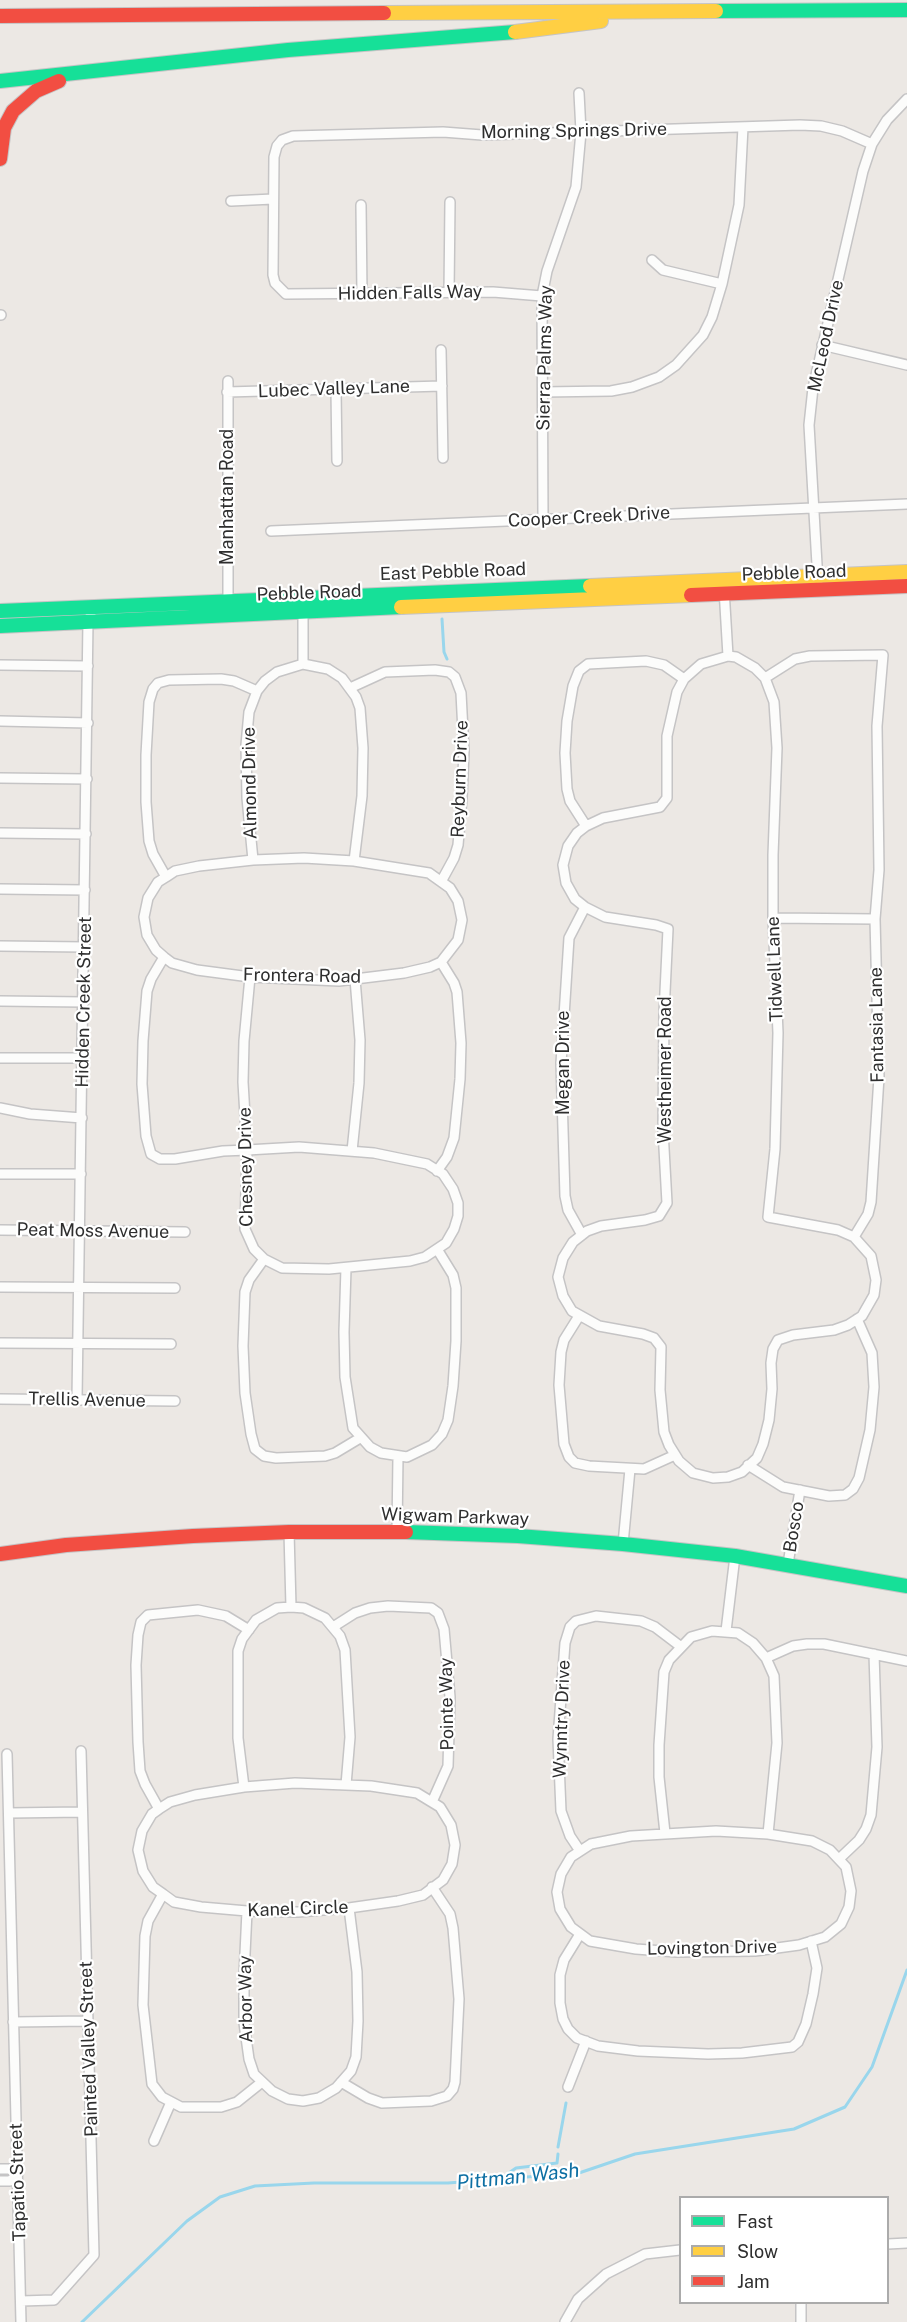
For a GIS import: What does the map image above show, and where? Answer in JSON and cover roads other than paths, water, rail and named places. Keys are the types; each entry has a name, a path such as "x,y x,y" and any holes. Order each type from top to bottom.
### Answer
{"main road":[{"path":"0,16 907,10"},
{"path":"0,81 288,50 503,33 682,11"},
{"path":"0,159 4,128 17,106 36,92 71,75"},
{"name":"East Pebble Road","path":"0,611 228,600 303,604 724,579 907,572"},
{"name":"Pebble Road","path":"0,626 228,614 303,604 724,594 907,586"},
{"name":"Wigwam Parkway","path":"0,1554 139,1539 289,1532 397,1532 518,1536 735,1556 907,1586"}],"street":[{"name":"Sierra Palms Way","path":"543,519 542,296 576,187 581,132 579,93"},
{"name":"McLeod Drive","path":"818,590 809,425 813,388 862,171 872,144 887,120 907,99"},
{"name":"Morning Springs Drive","path":"273,199 274,157 277,146 282,140 293,136 443,132 482,135 821,126 842,131 872,144"},
{"path":"543,392 611,391 632,387 659,377 676,365 703,335 712,317 722,284 739,205 743,127"},
{"path":"231,201 273,199"},
{"name":"Hidden Falls Way","path":"273,199 273,275 279,289 286,294 493,292 542,296"},
{"path":"450,202 450,292"},
{"path":"361,205 362,294"},
{"path":"652,260 663,270 722,284"},
{"path":"822,345 907,365"},
{"path":"441,350 442,458"},
{"name":"Manhattan Road","path":"228,381 228,614"},
{"name":"Lubec Valley Lane","path":"227,392 442,386"},
{"path":"336,390 338,461"},
{"name":"Cooper Creek Drive","path":"272,531 907,504"},
{"path":"724,579 728,656"},
{"path":"303,604 303,664"},
{"name":"Hidden Creek Street","path":"77,1400 88,621 94,606"},
{"path":"585,907 575,899 566,883 563,865 568,846 577,833 586,826 603,818 660,807 667,798 667,736 677,692 684,679 701,664 728,656 736,657 755,668 765,678"},
{"name":"Fantasia Lane","path":"765,678 795,659 810,656 883,656 877,726 879,870 875,919 879,1077 872,1190 868,1214 854,1237"},
{"path":"586,826 570,801 565,753 573,686 579,671 588,664 646,661 664,665 684,679"},
{"path":"166,877 153,854 146,802 149,702 153,689 158,683 169,680 221,679 234,681 257,691 277,672 303,664 328,669 350,688 360,708 363,748 362,796 354,861"},
{"path":"0,665 88,666"},
{"name":"Reyburn Drive","path":"350,688 385,672 435,670 449,672 456,677 461,693 464,751 462,798 458,845 442,880"},
{"name":"Tidwell Lane","path":"765,678 774,702 777,748 773,918 778,1033 775,1149 768,1217 838,1230 854,1237"},
{"name":"Almond Drive","path":"253,860 247,798 246,746 249,711 257,691"},
{"path":"0,721 88,723"},
{"path":"0,778 87,779"},
{"path":"0,833 86,834"},
{"path":"360,1438 335,1453 325,1456 276,1458 264,1456 255,1449 245,1393 243,1346 245,1292 249,1280 264,1259 282,1268 346,1268 410,1261 425,1257 446,1244 454,1229 458,1216 458,1203 453,1189 443,1174 437,1171 427,1164 352,1151 299,1147 247,1150 175,1159 160,1159 151,1154 146,1136 142,1084 143,1041 147,991 164,957 156,950 147,935 144,917 148,898 158,882 175,871 199,866 253,860 304,858 354,861 429,873 442,880 450,888 458,901 462,920 458,940 441,962 457,992 461,1044 460,1079 454,1138 447,1157 437,1171"},
{"path":"0,889 85,890"},
{"name":"Westheimer Road","path":"582,1235 601,1226 659,1216 667,1203 663,1130 664,1013 668,929 605,916 585,907"},
{"name":"Megan Drive","path":"582,1235 568,1210 565,1196 561,1063 569,938 585,907"},
{"path":"773,918 875,919"},
{"path":"0,946 85,947"},
{"name":"Frontera Road","path":"164,957 172,963 197,970 250,977 339,981 404,973 441,962"},
{"name":"Chesney Drive","path":"250,977 243,1082 247,1150 245,1229 254,1250 264,1259"},
{"path":"352,1151 360,1083 360,1040 355,979"},
{"path":"0,1001 84,1002"},
{"path":"0,1058 83,1058"},
{"path":"0,1108 30,1114 82,1118"},
{"path":"0,1174 81,1174"},
{"name":"Peat Moss Avenue","path":"0,1230 185,1233"},
{"path":"582,1235 573,1242 563,1258 558,1277 563,1296 572,1311 599,1326 654,1338 661,1347 660,1390 664,1432 679,1461 693,1473 713,1478 728,1477 742,1472 757,1458 769,1420 772,1389 771,1363 773,1348 778,1340 793,1335 834,1329 848,1325 862,1316 874,1295 876,1280 871,1256 854,1237"},
{"path":"346,1268 345,1377 353,1428 360,1438 381,1454 407,1457 432,1444 441,1434 448,1420 453,1386 456,1288 453,1275 437,1249"},
{"path":"0,1287 175,1288"},
{"path":"579,1316 564,1340 561,1352 559,1385 564,1444 569,1457 575,1463 589,1466 644,1469 675,1455"},
{"path":"748,1465 773,1483 783,1487 829,1496 845,1495 854,1489 859,1478 870,1431 874,1387 872,1353 856,1319"},
{"path":"0,1343 171,1344"},
{"name":"Trellis Avenue","path":"0,1399 175,1401"},
{"path":"397,1532 398,1456"},
{"path":"623,1544 630,1469"},
{"name":"Bosco","path":"788,1564 800,1490"},
{"path":"289,1532 291,1607"},
{"path":"726,1631 735,1556"},
{"name":"Pointe Way","path":"333,1627 356,1613 370,1608 388,1606 431,1608 438,1613 444,1629 450,1697 448,1767 432,1802"},
{"path":"244,1787 238,1738 237,1663 243,1638 256,1620 277,1608 291,1607 304,1608 325,1618 340,1636 345,1650 350,1701 346,1785"},
{"path":"159,1809 140,1771 136,1665 141,1622 148,1615 198,1610 226,1616 249,1630"},
{"name":"Wynntry Drive","path":"580,1851 570,1836 561,1811 558,1738 563,1662 570,1627 576,1621 596,1616 641,1621 655,1627 680,1646"},
{"path":"665,1833 659,1777 664,1672 669,1660 691,1637 712,1631 726,1631 738,1633 753,1643 766,1658 774,1676 777,1743 768,1834"},
{"path":"766,1658 793,1646 824,1644 907,1661"},
{"path":"811,1941 817,1968 813,1994 806,2024 798,2042 792,2047 742,2053 708,2054 638,2051 598,2046 578,2038 568,2029 563,2019 560,2003 560,1975 564,1960 580,1934 570,1927 560,1909 557,1892 561,1874 571,1857 591,1844 631,1836 665,1833 716,1831 768,1834 812,1841 830,1850 839,1859 859,1840 871,1815 878,1748 874,1654"},
{"name":"Painted Valley Street","path":"21,2301 54,2300 94,2255 81,1751"},
{"name":"Tapatio Street","path":"7,1754 21,2322"},
{"path":"341,2082 368,2098 382,2103 431,2101 447,2096 453,2089 459,1999 452,1921 450,1914 432,1887 443,1880 452,1864 455,1845 451,1825 440,1807 417,1793 346,1785 295,1784 244,1787 195,1795 170,1802 152,1814 142,1831 138,1850 143,1871 153,1887 163,1894 148,1921 145,1935 143,2006 152,2084 162,2097 181,2107 221,2107 237,2102 262,2082 272,2091 288,2099 303,2101 319,2098 336,2088 341,2082 351,2071 356,2057 358,2021 357,1972 349,1908"},
{"path":"9,1813 82,1812"},
{"name":"Lovington Drive","path":"580,1934 590,1941 636,1949 676,1952 754,1951 799,1945 825,1937 841,1923 849,1907 850,1883 846,1867 839,1859"},
{"name":"Kanel Circle","path":"163,1894 174,1902 201,1907 298,1912 349,1908 406,1899 423,1895 432,1887"},
{"name":"Arbor Way","path":"247,1911 244,2023 249,2059 254,2074 262,2082"},
{"path":"14,2022 88,2021"},
{"path":"568,2087 586,2041"},
{"path":"154,2141 171,2102"},
{"path":"0,2169 10,2169 17,2175 10,2181 0,2181"},
{"path":"889,2244 907,2243"},
{"path":"565,2322 578,2299 606,2274 645,2254 679,2250"},
{"path":"801,2304 801,2322"}],"waterway":[{"path":"442,619 444,652 447,659"},
{"name":"Pittman Wash","path":"82,2322 187,2221 220,2197 255,2186 314,2183 448,2183 579,2173 635,2154 794,2129 845,2107 872,2067 907,1970"},
{"path":"558,2147 566,2103"},
{"path":"500,2179 516,2168 557,2163 558,2154"}]}
